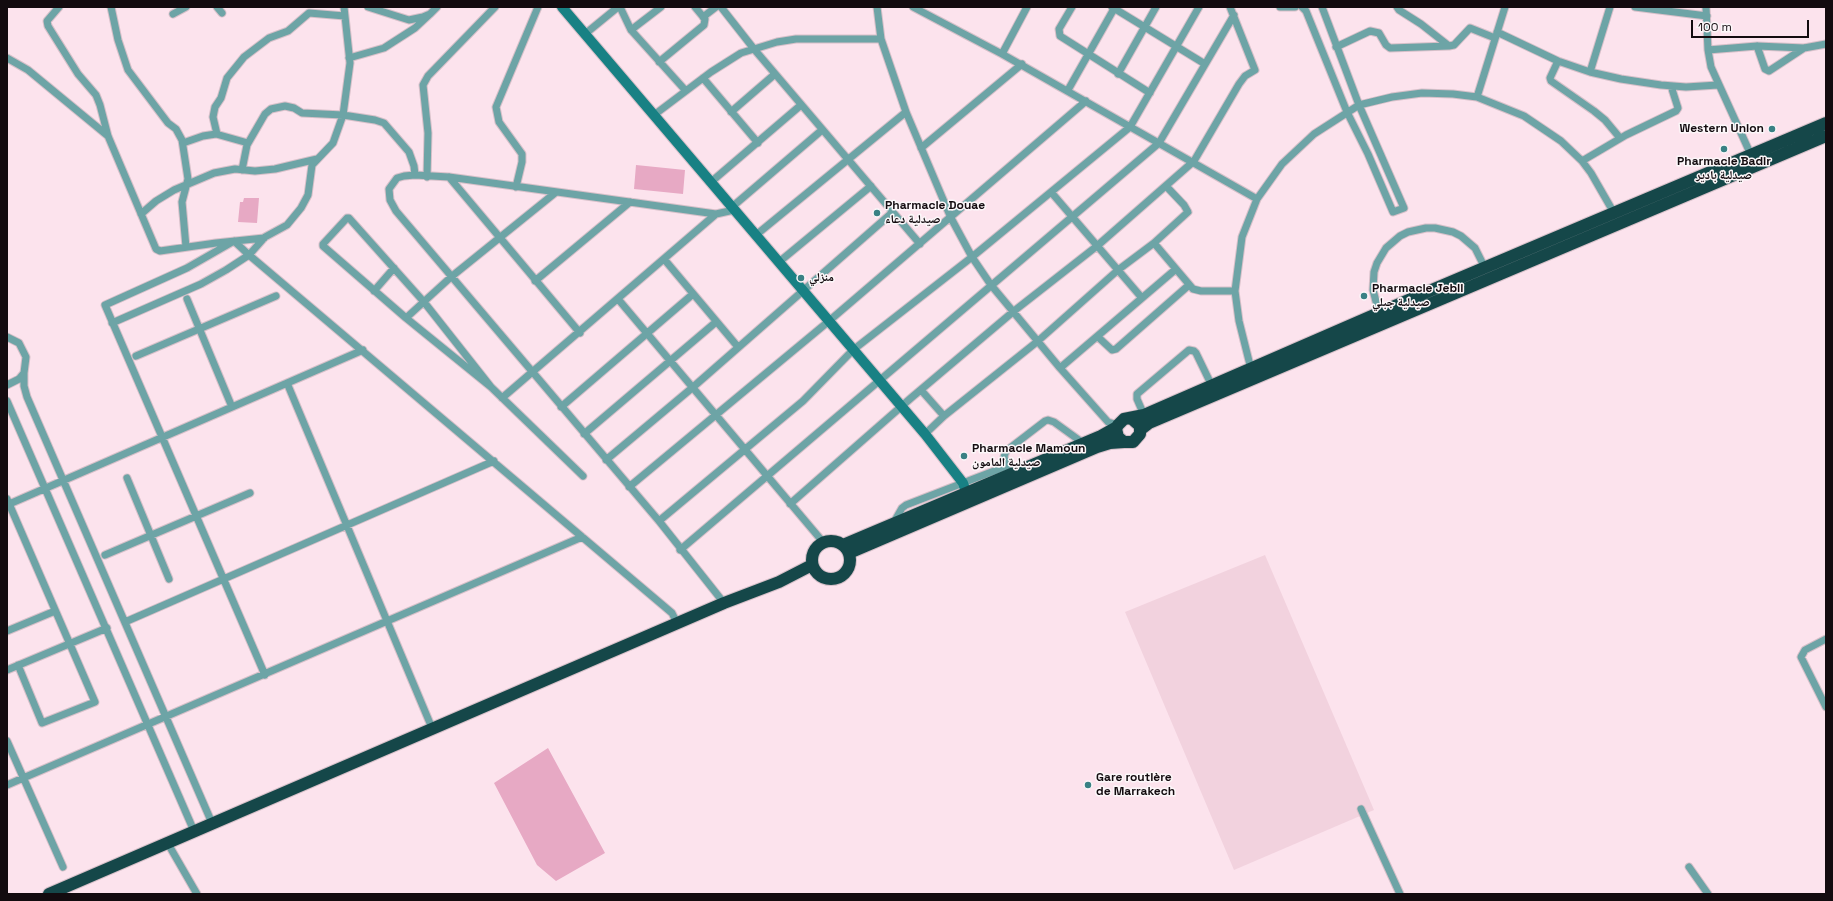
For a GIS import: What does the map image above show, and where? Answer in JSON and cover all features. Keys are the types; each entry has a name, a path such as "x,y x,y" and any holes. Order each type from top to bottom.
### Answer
{"highway":[{"path":"846,549 965,488 1083,443 1117,426 1124,419 1132,419 1144,415 1379,313 1826,123"},
{"path":"846,549 1097,447 1110,443 1128,443 1136,440 1140,430 1149,423 1163,416 1826,136"},
{"path":"1132,419 1138,423 1140,430"},
{"path":"1117,426 1118,437 1124,442"},
{"path":"834,541 846,549 850,563 842,576 827,579 814,569 813,553 823,542 834,541"},
{"path":"49,894 724,603 814,569"}],"street":[{"path":"59,7 47,21 48,26 78,74 96,95 108,136 156,249 160,251 264,238"},
{"path":"111,7 118,40 126,66 168,123 176,129 183,143 188,179 182,202 186,247"},
{"path":"173,14 186,7"},
{"path":"217,7 222,14"},
{"path":"112,323 201,284 249,255 264,238 287,225 301,208 308,195 312,165 333,143 343,115 349,58 344,7"},
{"path":"368,7 408,20 415,20 430,14"},
{"path":"349,58 384,48 415,28 437,7"},
{"path":"427,177 428,133 423,85 428,76 496,7"},
{"path":"516,187 522,162 522,154 499,122 496,108 538,7"},
{"path":"562,7 925,434 965,488 1007,466 1004,457 1006,451 1048,420 1054,422 1083,443"},
{"path":"585,34 619,7 631,30 686,91"},
{"path":"631,30 661,7"},
{"path":"659,62 704,25 705,21 695,7"},
{"path":"703,17 716,7"},
{"path":"721,7 822,130 920,244"},
{"path":"877,7 881,39 906,112 951,218 972,257 991,285 1060,368 1108,422 1117,426"},
{"path":"913,7 1022,64 1159,143 1194,161 1257,199"},
{"path":"1002,54 1027,7"},
{"path":"1072,7 1059,33 1060,36 1150,93"},
{"path":"1118,74 1156,7"},
{"path":"658,521 803,401 853,350 972,257 1130,126 1199,7"},
{"path":"790,504 1014,311 1096,246 1194,161 1239,84 1245,76 1255,70 1230,7"},
{"path":"1280,7 1294,7"},
{"path":"1302,7 1306,11 1347,112 1394,212 1404,208 1358,105 1322,7"},
{"path":"1397,7 1399,10 1421,24 1449,46"},
{"path":"1477,96 1506,7"},
{"path":"1590,72 1610,7"},
{"path":"1635,7 1707,16"},
{"path":"1706,7 1708,50 1718,85 1750,155"},
{"path":"1068,90 1114,8 1205,64"},
{"path":"217,134 214,110 221,98 224,84 234,68 259,44 288,31 308,10 345,16"},
{"path":"680,550 1159,143 1234,15"},
{"path":"1336,47 1370,31 1379,33 1386,45 1390,48 1449,46 1454,45 1470,28 1496,35 1558,61 1590,72 1620,79 1686,87 1718,85"},
{"path":"654,115 723,64 754,49 777,42 796,39 881,39"},
{"path":"1708,50 1757,46 1804,48 1826,44"},
{"path":"1757,46 1765,69 1769,71 1804,48"},
{"path":"7,58 28,70 108,136"},
{"path":"1558,61 1550,78 1551,81 1594,111 1620,138"},
{"path":"921,148 1022,64"},
{"path":"731,112 775,74"},
{"path":"703,78 758,143"},
{"path":"1582,161 1620,138 1676,111 1678,108 1671,86"},
{"path":"1251,369 1239,321 1235,291 1242,237 1257,199 1282,164 1314,134 1358,105 1392,97 1422,93 1477,96 1524,116 1561,141 1582,161 1591,173 1614,213"},
{"path":"629,487 716,416 951,218 1086,101"},
{"path":"711,182 758,143 801,104"},
{"path":"242,170 248,143 264,116 271,109 285,106 294,108 302,113 343,115 375,120 386,125 409,152 414,166 415,175"},
{"path":"756,235 906,112"},
{"path":"502,398 716,214 733,208 822,130"},
{"path":"183,143 203,136 217,134 248,143"},
{"path":"141,214 156,201 187,183 214,173 235,169 275,170 317,159"},
{"path":"716,214 555,193 449,177 427,177 415,175 404,176 397,178 388,189 390,200 396,211 658,521 724,603"},
{"path":"449,177 500,236 535,281 580,332"},
{"path":"779,262 871,186"},
{"path":"925,434 944,416 1038,341 1118,270 1154,243 1188,212 1184,204 1166,186"},
{"path":"1051,192 1142,298"},
{"path":"406,318 451,277 555,193"},
{"path":"535,281 630,202"},
{"path":"606,460 692,388 802,290 893,212"},
{"path":"491,387 424,302 349,218 323,244 323,246 406,318 491,387 583,476"},
{"path":"1379,313 1373,290 1373,276 1377,263 1386,248 1396,239 1408,232 1426,228 1439,228 1453,232 1461,236 1475,248 1485,268"},
{"path":"234,241 672,613 677,623"},
{"path":"234,241 174,274 105,305 265,675"},
{"path":"1154,243 1193,289 1201,291 1235,291"},
{"path":"664,259 738,347"},
{"path":"374,291 394,268"},
{"path":"1060,368 1098,337 1176,268"},
{"path":"1098,337 1112,350 1116,348 1189,285"},
{"path":"561,407 693,294"},
{"path":"136,356 276,296"},
{"path":"187,299 232,407"},
{"path":"618,299 823,542"},
{"path":"584,434 716,322"},
{"path":"7,337 19,343 24,350 26,357 24,386 27,397 212,823"},
{"path":"18,665 42,723 95,702 8,503 162,438 363,350"},
{"path":"1144,415 1137,399 1137,394 1189,350 1196,353 1212,386"},
{"path":"7,385 19,379 24,372"},
{"path":"287,383 432,728"},
{"path":"921,390 944,416"},
{"path":"7,401 194,831"},
{"path":"125,622 494,461"},
{"path":"127,478 169,579"},
{"path":"104,555 250,493"},
{"path":"7,785 167,718 582,537"},
{"path":"7,631 55,611"},
{"path":"7,670 107,628"},
{"path":"1825,705 1801,657 1805,650 1826,639"},
{"path":"7,741 64,867"},
{"path":"1361,809 1400,894"},
{"path":"167,842 197,894"},
{"path":"1689,868 1708,894"}],"shaded area":[{"path":"636,165 685,170 683,194 634,189"},
{"path":"244,198 259,198 257,223 238,222 240,202 243,202"},
{"path":"1265,555 1374,810 1234,870 1125,612"},
{"path":"548,748 605,853 556,881 537,865 494,783"}],"place":[{"name":"Western Union","path":"1772,129"},
{"name":"Pharmacie Badir صيدلية بادير","path":"1724,149"},
{"name":"Pharmacie Douae صيدلية دعاء","path":"877,213"},
{"name":"منزلي","path":"801,278"},
{"name":"Pharmacie Jebli صيدلية جبلي","path":"1364,296"},
{"name":"Pharmacie Mamoun صيدلية المامون","path":"964,456"},
{"name":"Gare routière de Marrakech","path":"1088,785"}]}
